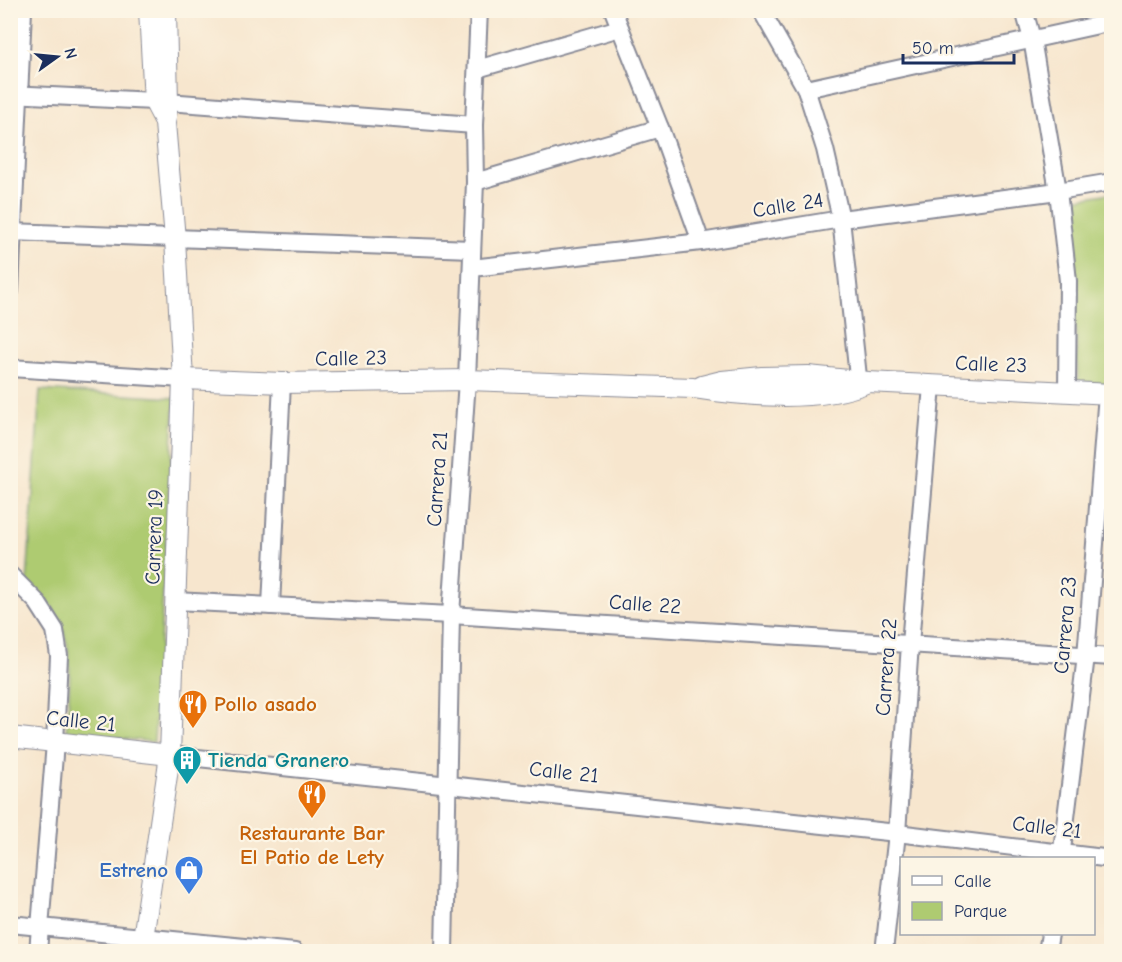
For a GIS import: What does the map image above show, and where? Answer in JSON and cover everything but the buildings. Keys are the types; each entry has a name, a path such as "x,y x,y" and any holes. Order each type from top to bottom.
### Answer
{"street":[{"path":"10,291 15,94 23,10"},
{"name":"Carrera 19","path":"142,945 170,755 183,379 175,239 165,123 149,10"},
{"name":"Carrera 19","path":"161,102 166,10"},
{"name":"Carrera 21","path":"444,951 451,615 467,380 479,10"},
{"path":"614,10 701,242"},
{"path":"761,10 806,89 825,149 841,219 862,383"},
{"path":"1024,10 1032,39 1058,191 1068,281 1067,392"},
{"path":"806,89 1112,22"},
{"path":"477,69 620,28"},
{"path":"15,94 161,102 474,125"},
{"path":"475,182 660,128"},
{"name":"Calle 24","path":"471,268 701,242 841,219 1112,182"},
{"path":"12,232 472,249"},
{"name":"Calle 23","path":"10,368 282,383 467,380 693,388 730,394 835,393 862,383 1109,394"},
{"path":"271,606 282,383"},
{"name":"Carrera 22","path":"884,951 897,833 932,386"},
{"name":"Carrera 23","path":"1062,856 1086,656 1109,394"},
{"path":"10,575 37,602 55,630 59,656 55,743 38,951"},
{"name":"Calle 22","path":"176,601 451,615 1112,657"},
{"name":"Calle 21","path":"10,737 897,833 1079,857"},
{"name":"Calle 21","path":"1095,858 1112,859"},
{"path":"10,924 142,945 294,951"},
{"path":"1047,951 1050,935"}],"green space":[{"path":"1111,193 1111,384 1078,382 1069,200"},
{"path":"40,390 175,398 154,742 66,733 70,669 66,638 51,605 27,582"}],"place":[{"name":"Pollo asado","path":"193,730"},
{"name":"Tienda Granero","path":"187,786"},
{"name":"Restaurante Bar El Patio de Lety","path":"312,820"},
{"name":"Estreno","path":"189,896"}]}
